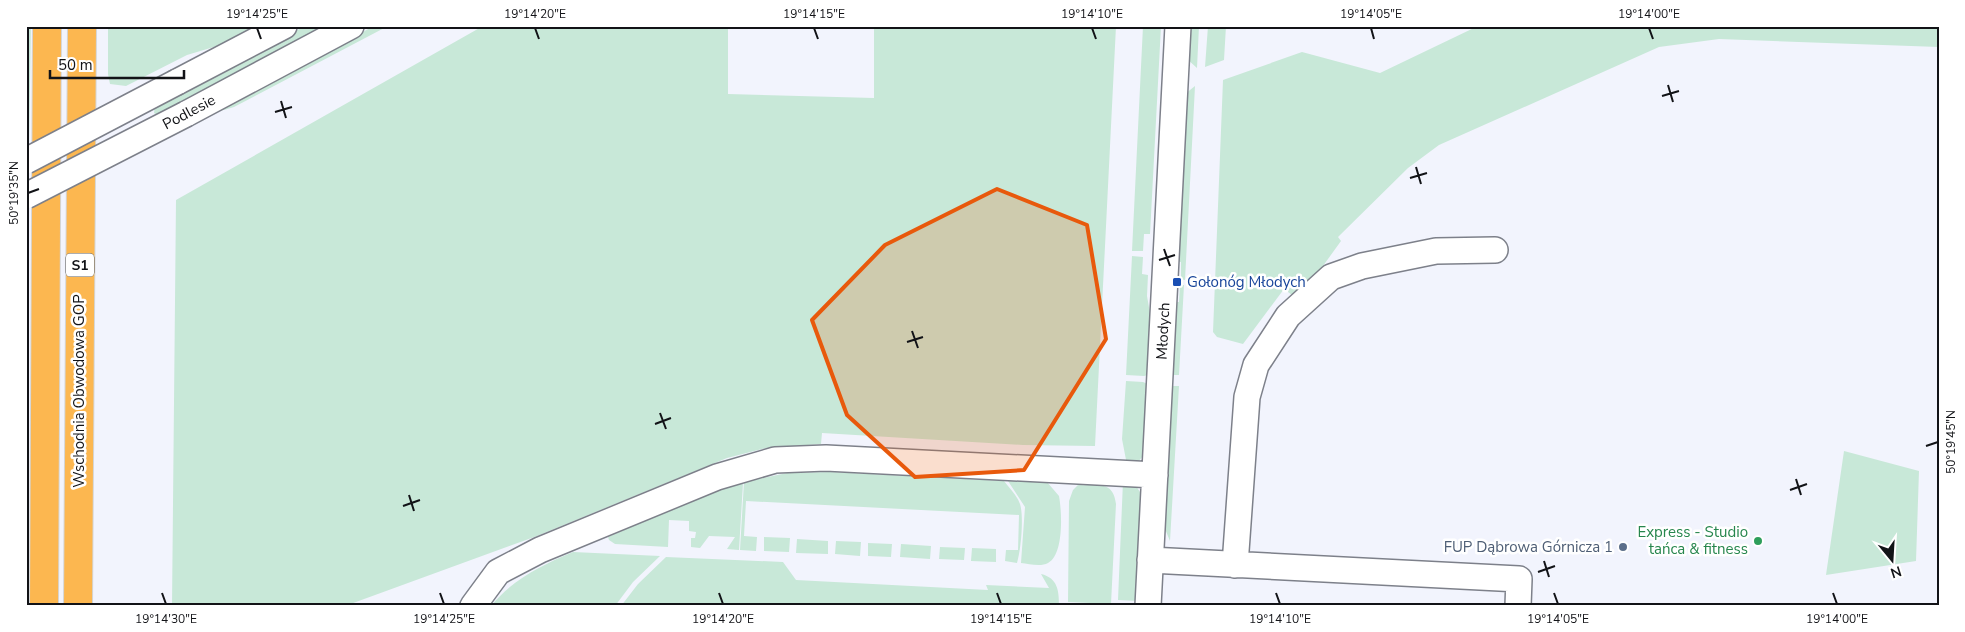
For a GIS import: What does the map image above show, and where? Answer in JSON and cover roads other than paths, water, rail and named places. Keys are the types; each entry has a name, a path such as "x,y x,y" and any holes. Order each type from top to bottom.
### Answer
{"highway":[{"name":"S1","path":"44,606 47,26"},
{"name":"Wschodnia Obwodowa GOP","path":"78,606 82,26"},
{"path":"26,457 45,367"}],"street":[{"path":"26,161 284,26"},
{"name":"Podlesie","path":"26,196 351,26"},
{"name":"Młodych","path":"1148,606 1178,26"},
{"path":"1234,565 1247,396 1256,365 1288,316 1331,277 1362,266 1436,251 1495,250"},
{"path":"474,606 498,572 540,550 717,477 774,460 826,458 1155,475"},
{"path":"1150,560 1519,579 1518,606"}],"place":[{"name":"Gołonóg Młodych","path":"1177,282"},
{"name":"Express - Studio tańca & fitness","path":"1758,541"},
{"name":"FUP Dąbrowa Górnicza 1","path":"1623,547"}]}
